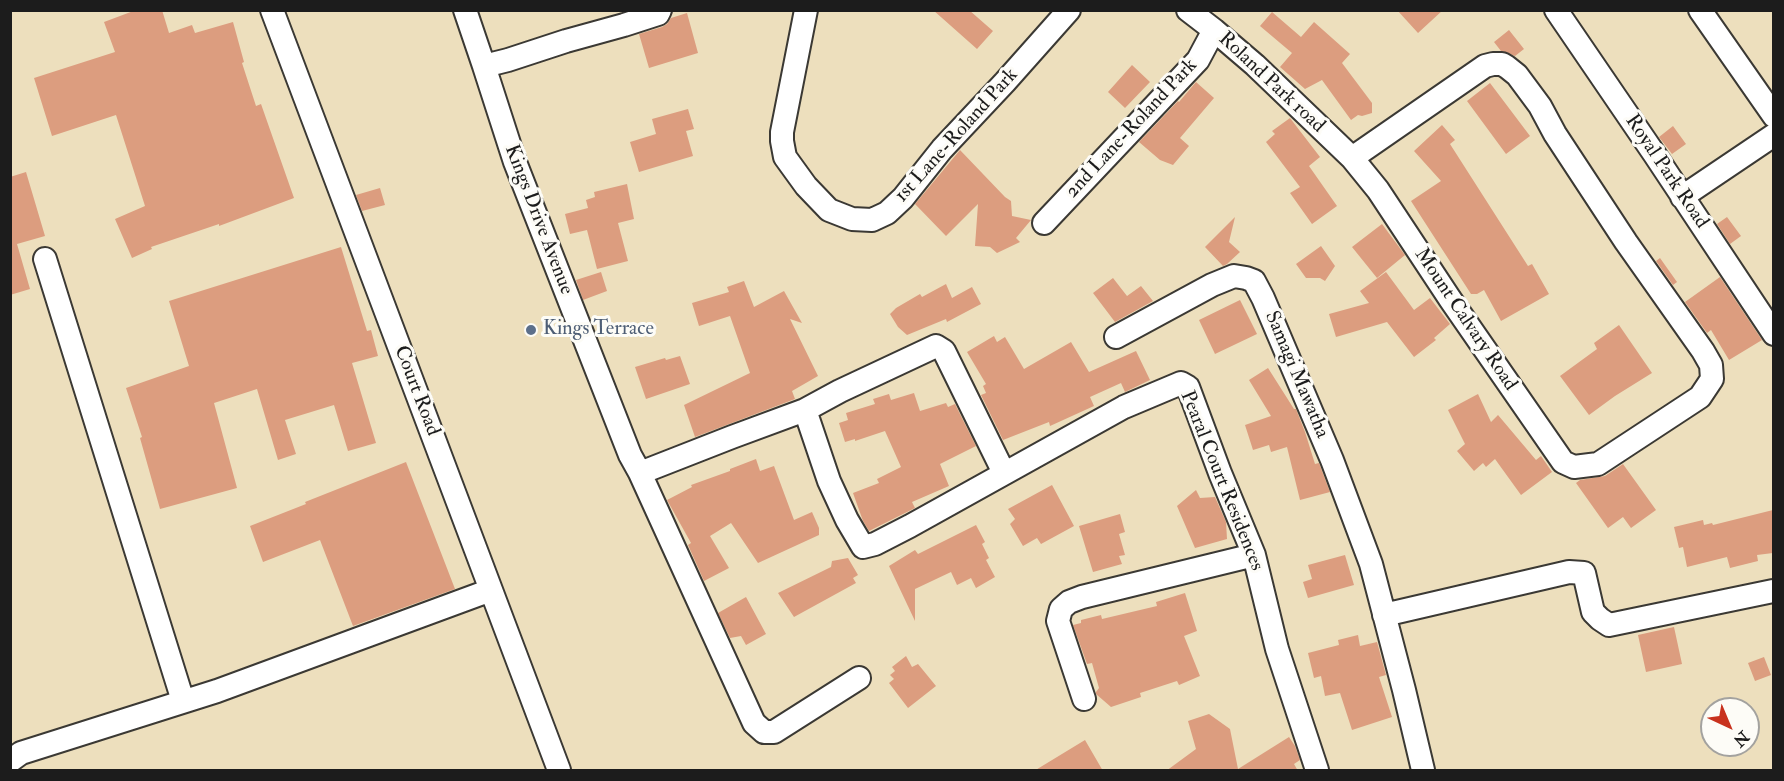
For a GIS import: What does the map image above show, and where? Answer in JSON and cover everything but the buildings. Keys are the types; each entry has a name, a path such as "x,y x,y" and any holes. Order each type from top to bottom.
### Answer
{"street":[{"name":"Court Road","path":"272,10 559,771"},
{"path":"465,10 484,66 624,25 658,14 660,10"},
{"name":"1st Lane-Roland Park","path":"806,10 782,132 785,157 806,186 829,210 852,219 872,220 887,213 903,198 942,149 1069,10"},
{"name":"Roland Park road","path":"1188,10 1255,64 1352,158"},
{"name":"Royal Park Road","path":"1556,10 1656,155 1773,334"},
{"path":"1701,10 1773,116"},
{"name":"2nd Lane-Roland Park","path":"1044,224 1198,60 1214,30"},
{"name":"Mount Calvary Road","path":"1502,64 1516,75 1540,106 1555,134 1626,242 1711,365 1712,379 1700,398 1598,464 1574,467 1563,462 1378,190 1352,158 1485,66 1502,64"},
{"name":"Kings Drive Avenue","path":"484,66 514,162 630,455 754,723 764,732 774,732 859,678"},
{"path":"1682,197 1773,135"},
{"path":"45,259 183,701"},
{"name":"Samagi Mawatha","path":"1116,337 1234,276 1254,281 1332,460 1371,564 1423,771"},
{"path":"640,473 805,410 936,346 944,351 1004,472"},
{"name":"Pearal Court Residences","path":"805,410 829,481 847,520 863,547 875,544 910,526 1124,407 1181,383 1188,387 1254,555 1277,649 1317,771"},
{"path":"1084,699 1058,621 1061,609 1069,602 1254,555"},
{"path":"1384,615 1569,572 1584,573 1593,612 1610,625 1773,591"},
{"path":"10,761 21,753 217,691 491,590"}],"place":[{"name":"Kings Terrace","path":"531,330"}]}
